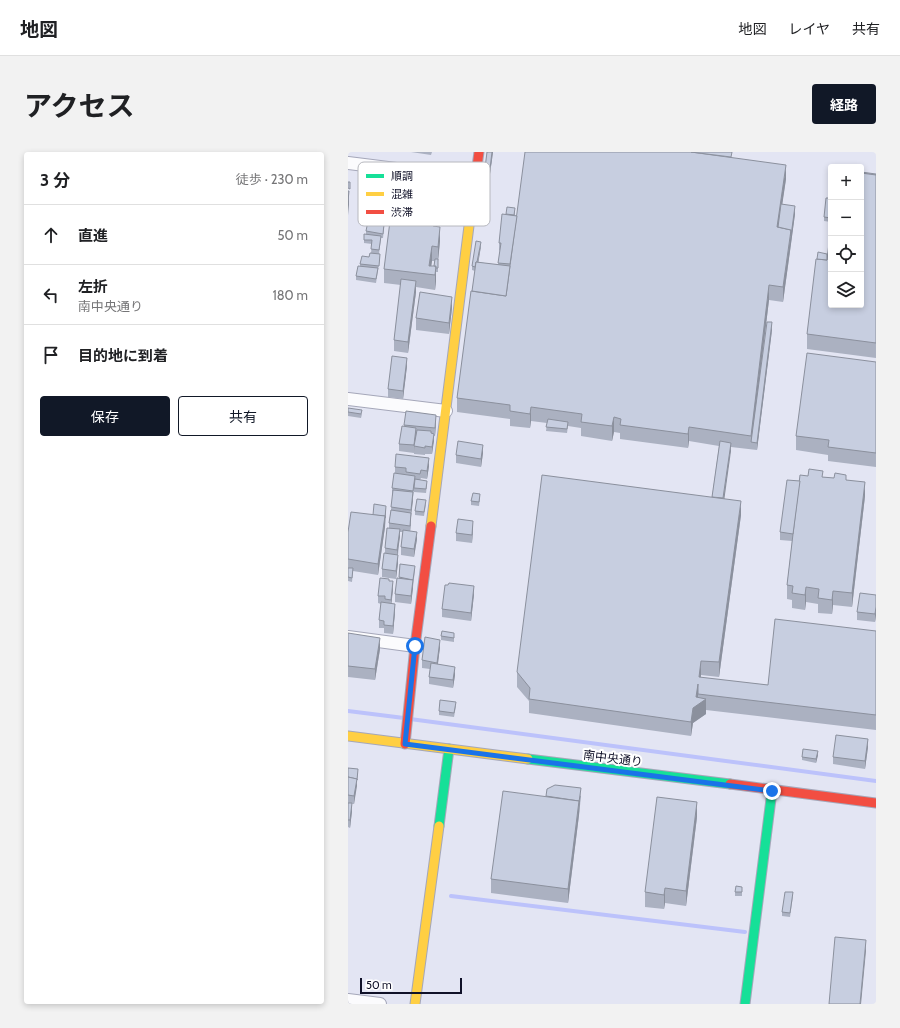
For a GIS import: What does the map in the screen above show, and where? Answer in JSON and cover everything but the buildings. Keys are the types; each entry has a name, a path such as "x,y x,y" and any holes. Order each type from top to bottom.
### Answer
{"street":[{"path":"478,162 479,152"},
{"path":"348,163 358,164"},
{"path":"405,744 415,646 470,226"},
{"path":"348,399 446,411"},
{"path":"348,637 415,646"},
{"name":"南中央通り","path":"348,736 876,803"},
{"path":"415,1004 449,750"},
{"path":"745,1004 772,791"},
{"path":"348,1000 380,1004"}],"waterway":[{"path":"348,711 404,718"},
{"path":"410,719 876,781"},
{"path":"451,896 745,932"}],"traffic: fast":[{"path":"439,826 449,749"},
{"path":"528,759 730,784"},
{"path":"745,1004 772,791"}],"traffic: slow":[{"path":"431,526 469,226"},
{"path":"348,736 528,759"},
{"path":"415,1004 439,826"}],"traffic: jam":[{"path":"478,162 479,152"},
{"path":"405,744 415,646 431,526"},
{"path":"730,784 876,803"}],"route":[{"path":"415,646 405,744 772,791"}]}
